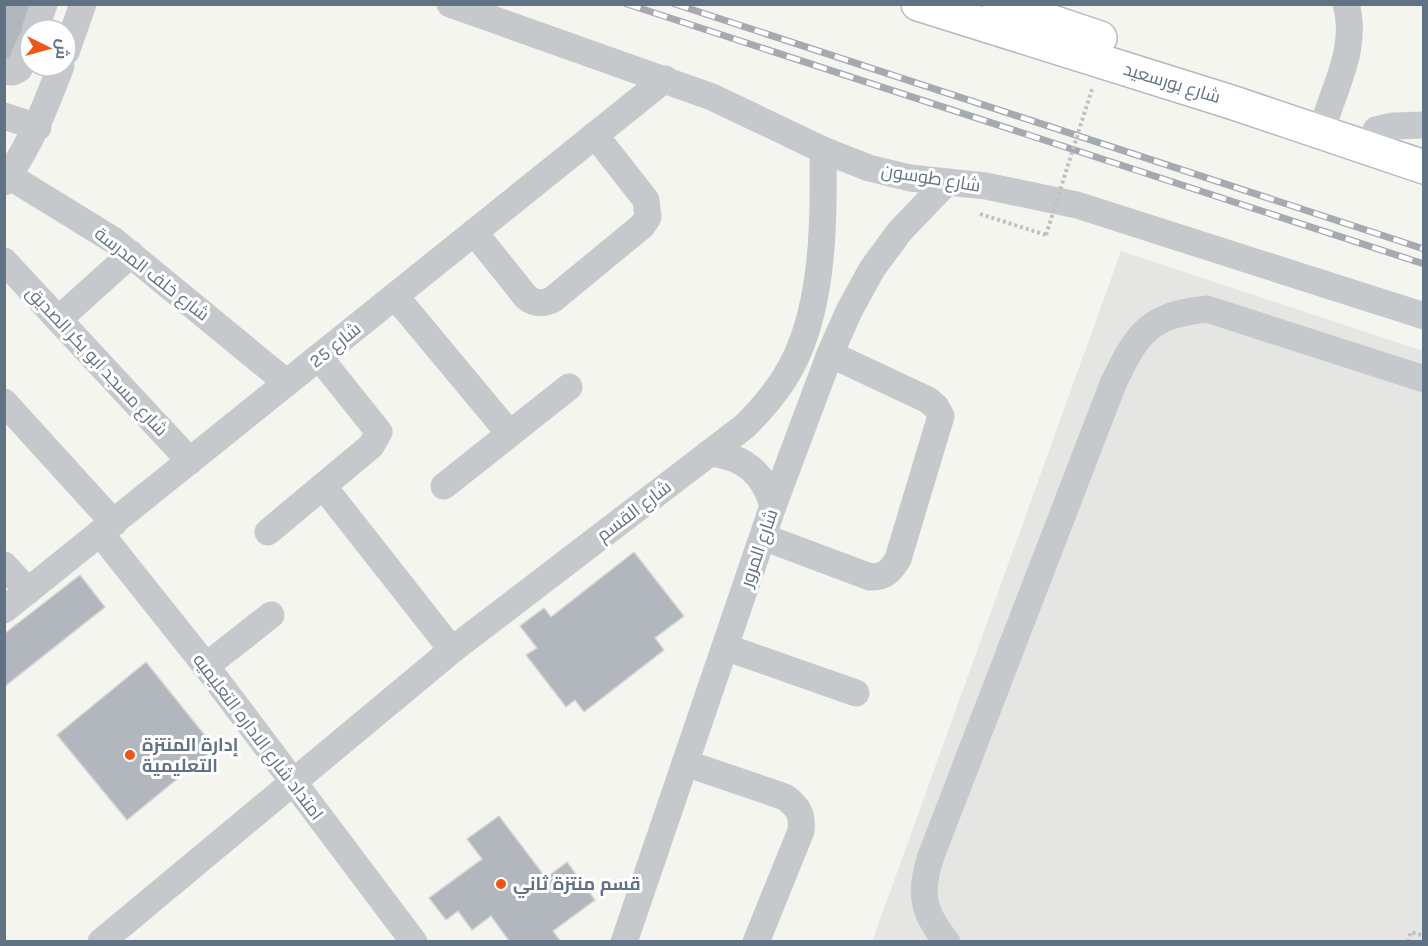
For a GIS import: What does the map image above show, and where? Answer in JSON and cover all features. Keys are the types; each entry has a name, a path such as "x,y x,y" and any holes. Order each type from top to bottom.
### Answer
{"main road":[{"name":"شارع بورسعيد","path":"918,4 1232,102 1323,123 1376,130 1424,145"},
{"name":"شارع بورسعيد","path":"999,4 1323,123 1424,167"}],"street":[{"path":"78,20 84,4"},
{"name":"شارع طوسون","path":"450,4 712,96 824,150 869,168 910,178 986,186 1077,205 1424,316"},
{"path":"1323,123 1348,53 1350,20 1346,4"},
{"path":"7,179 38,127 56,78"},
{"name":"شارع 25","path":"4,610 665,79"},
{"path":"4,116 38,127"},
{"path":"1376,130 1393,126 1424,125"},
{"path":"474,232 526,297 533,302 543,304 552,300 642,226 648,217 646,200 595,135"},
{"name":"شارع القسم","path":"101,942 291,782 453,650 745,426 773,395 795,359 803,339 822,234 824,150"},
{"name":"شارع خلف المدرسة","path":"7,179 113,240 287,382"},
{"name":"شارع المرور","path":"624,942 773,506 830,354 849,311 872,269 900,231 946,183"},
{"path":"59,319 131,254"},
{"name":"شارع مسجد ابو بكر الصديق","path":"4,261 190,461"},
{"path":"395,296 510,434"},
{"path":"947,942 933,925 924,902 923,878 930,856 1113,384 1128,351 1142,334 1149,327 1176,312 1207,309 1424,379"},
{"path":"763,537 870,577 882,577 891,571 898,559 941,416 928,400 830,354"},
{"path":"268,532 371,446 379,432 319,357"},
{"path":"444,486 569,387"},
{"name":"امتداد شارع الاداره التعليميه","path":"4,402 107,528 291,782 414,942"},
{"path":"709,453 732,457 751,468 766,485 773,506"},
{"path":"323,486 453,650"},
{"path":"4,565 28,591"},
{"path":"206,666 271,615"},
{"path":"725,647 856,693"},
{"path":"685,763 785,797 797,806 802,818 801,831 756,942"}],"path":[{"path":"974,212 1046,236 1092,89"},
{"path":"1408,942 1411,932 1424,936"}],"shaded area":[{"path":"1121,251 1423,351 1423,941 872,942"}],"building":[{"path":"4,4 34,4 29,18 18,18 18,51 12,68 4,66"},
{"path":"634,552 684,616 655,638 664,650 584,712 575,700 566,707 526,655 537,648 520,626 544,608 551,617"},
{"path":"80,575 105,607 4,687 4,634"},
{"path":"146,662 215,748 127,820 57,735"},
{"path":"499,816 546,878 567,862 595,900 553,931 561,942 510,942 491,916 472,930 458,911 446,920 429,898 482,859 467,839"}],"railway":[{"path":"627,4 1424,264"},
{"path":"675,4 1424,249"}],"place":[{"name":"إدارة المنتزة التعليمية","path":"130,755"},
{"name":"قسم منتزة ثاني","path":"501,884"}]}
